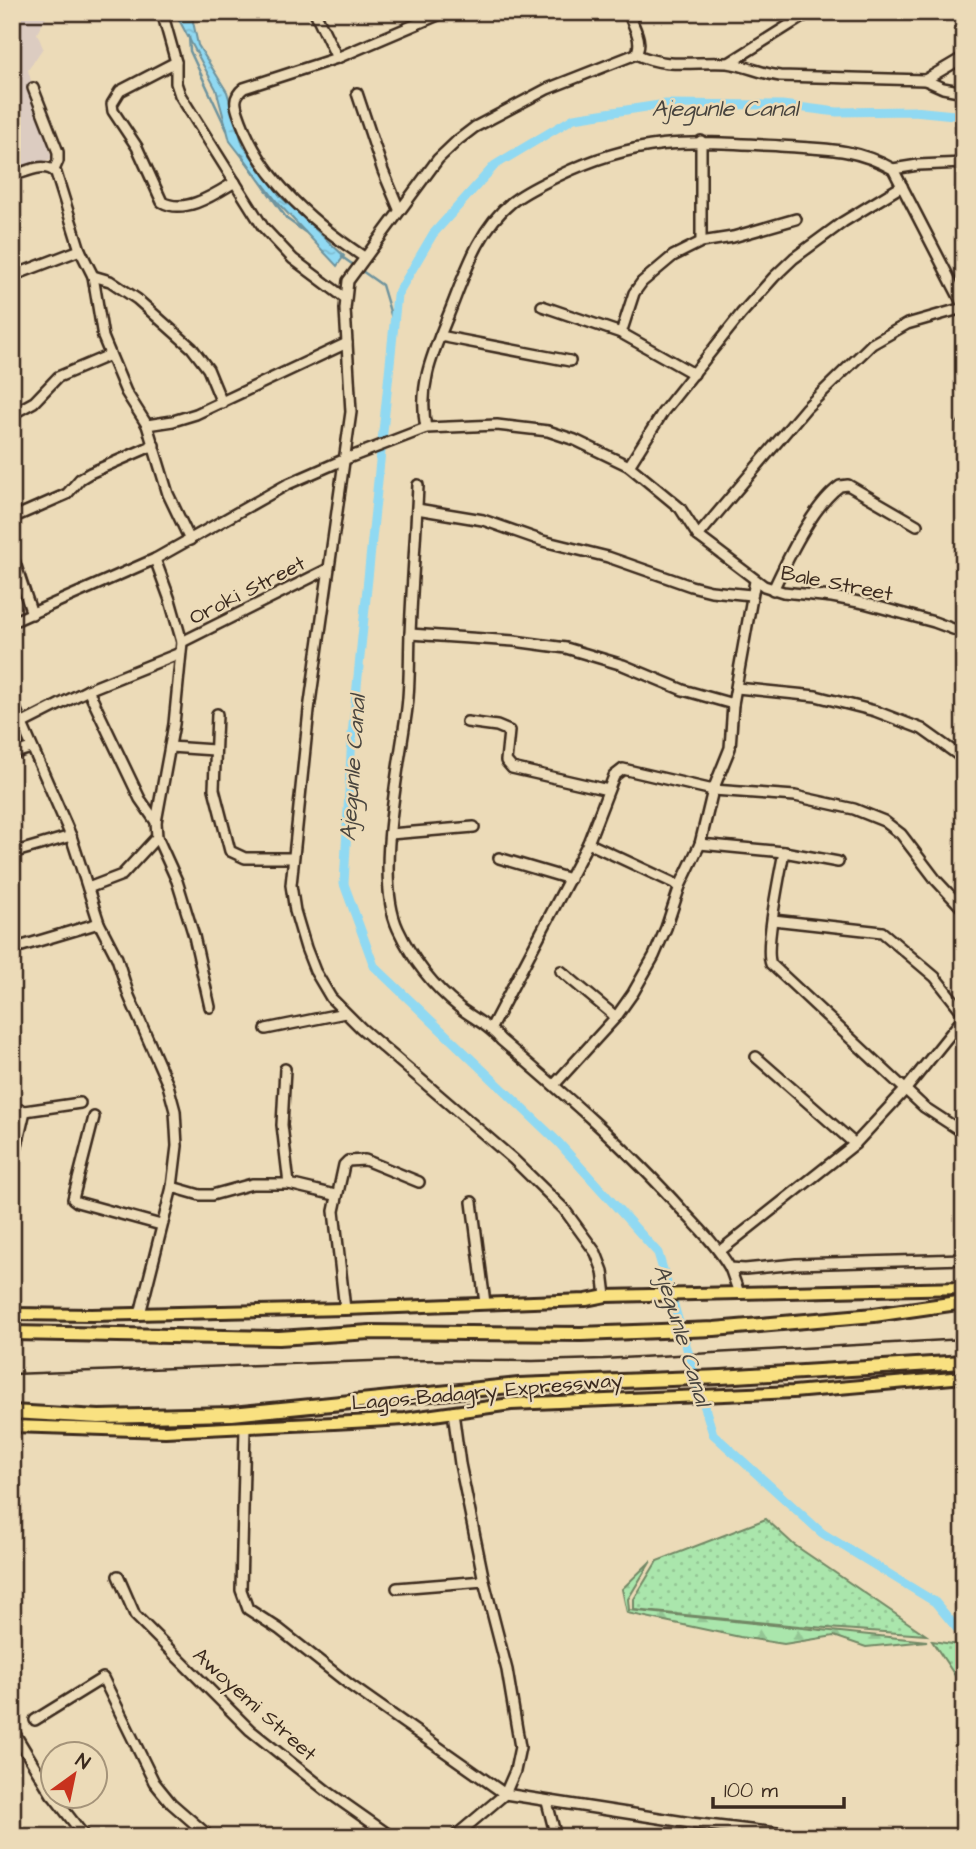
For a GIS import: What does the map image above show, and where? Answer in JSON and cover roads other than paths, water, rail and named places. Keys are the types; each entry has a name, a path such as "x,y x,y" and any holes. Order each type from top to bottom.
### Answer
{"highway":[{"path":"12,1333 279,1338 370,1332 582,1334 714,1329 874,1315 964,1302"},
{"name":"Lagos-Badagry Expressway","path":"12,1412 100,1417 232,1414 519,1385 721,1377 964,1362"}],"main road":[{"path":"12,1314 345,1309 586,1300 606,1296 964,1288"},
{"name":"Lagos-Badagry Expressway","path":"12,1426 165,1432 244,1428 405,1419 511,1404 793,1392 964,1377"}],"street":[{"path":"162,12 176,62 176,83 180,94 262,226 293,259 345,298"},
{"path":"315,12 337,58"},
{"path":"361,261 290,195 258,158 234,100 237,93 244,88 337,58 445,12"},
{"path":"606,1296 603,1270 596,1253 564,1209 513,1159 331,998 315,971 306,948 295,911 291,885 309,710 334,538 342,460 351,412 345,298 348,281 438,159 475,127 566,80 636,54 640,40 628,12"},
{"path":"729,63 810,12"},
{"path":"636,54 658,63 729,63 762,74 780,76 925,80 943,88 964,92"},
{"path":"925,80 964,57"},
{"path":"176,62 120,91 112,104 113,111 137,148 162,202 173,207 198,202 235,182"},
{"path":"33,88 58,152 54,170 80,250 93,276 98,315 110,355 126,392 147,425 168,494 190,540"},
{"path":"357,93 379,160 399,209"},
{"path":"701,141 701,242"},
{"path":"426,428 422,398 430,362 474,252 498,215 512,202 585,162 649,144 701,141 850,150 863,154 893,169 962,296 963,309 907,324 872,345 806,408 698,536"},
{"path":"893,169 964,163"},
{"path":"12,176 46,167 54,170"},
{"path":"629,466 663,412 741,314 794,258 844,222 902,186"},
{"path":"621,333 631,300 642,282 673,256 701,242 733,237 796,219"},
{"path":"12,276 80,250"},
{"path":"93,276 110,281 130,294 192,348 208,369 222,403"},
{"path":"542,306 621,333 694,374"},
{"path":"440,336 570,361"},
{"path":"147,425 173,421 222,403 347,343"},
{"path":"12,414 34,402 58,377 110,355"},
{"name":"Bale Street","path":"12,622 155,559 288,484 342,460 426,428 497,425 548,431 575,440 629,466 680,508 698,536 755,581 773,590 864,603 964,633"},
{"path":"964,425 964,430"},
{"path":"12,518 67,494 80,479 90,473 154,445"},
{"path":"418,485 407,707 390,834 389,891 397,928 414,958 439,988 460,1008 491,1028 667,1193 720,1251 730,1268 739,1293"},
{"path":"773,590 794,545 831,494 840,486 848,485 917,525"},
{"path":"417,509 483,520 543,541 608,557 701,588 751,594"},
{"path":"12,554 32,614"},
{"path":"155,559 182,642 170,747 156,822 157,837 177,881 194,936 210,1007"},
{"name":"Oroki Street","path":"182,642 328,569"},
{"path":"554,1085 616,1017 633,993 654,956 680,886 701,844 713,790 730,748 733,704 755,581"},
{"path":"410,634 514,641 566,648 623,665 683,690 733,704"},
{"path":"23,723 88,690 180,653"},
{"path":"737,688 816,696 875,711 922,729 964,760"},
{"path":"88,690 140,799 156,822"},
{"path":"12,701 71,836 99,923 117,958 129,996 168,1085 177,1130 172,1187 140,1314"},
{"path":"217,714 214,750 215,801 230,851 245,858 293,858"},
{"path":"467,722 497,726 509,731 506,761 512,768 608,790"},
{"path":"170,747 214,750"},
{"path":"12,754 31,748"},
{"path":"491,1028 589,842 618,771 628,768 713,790 805,798 854,808 884,821 901,834 936,880 964,910"},
{"path":"390,834 474,827"},
{"path":"12,853 71,836"},
{"path":"88,888 122,875 157,837"},
{"path":"589,842 680,886"},
{"path":"701,844 784,852 838,862"},
{"path":"784,852 768,958 771,964 924,1107 964,1133"},
{"path":"499,858 570,878"},
{"path":"720,1251 855,1144 906,1089 964,1016 935,977 882,932 773,920"},
{"path":"12,949 99,923"},
{"path":"561,971 616,1017"},
{"path":"266,1029 345,1013"},
{"path":"756,1057 855,1144"},
{"path":"285,1069 282,1125 289,1184"},
{"path":"12,1108 25,1111 80,1103"},
{"path":"12,1167 25,1111"},
{"path":"94,1117 73,1199 162,1225"},
{"path":"345,1309 335,1226 335,1195 344,1165 355,1159 365,1160 419,1182"},
{"path":"172,1187 200,1195 212,1195 252,1184 289,1184 335,1195"},
{"path":"472,1202 485,1303"},
{"path":"730,1268 876,1260 964,1259"},
{"path":"453,1412 460,1464 484,1581 507,1670 520,1747 515,1771 505,1794 454,1837"},
{"path":"244,1428 241,1590 247,1609 279,1629 350,1685 505,1794 750,1833 811,1837"},
{"name":"Awoyemi Street","path":"118,1576 135,1615 250,1730 328,1792 392,1837"},
{"path":"397,1588 484,1581"},
{"path":"35,1720 103,1678 155,1782 171,1802 210,1837"},
{"path":"12,1729 38,1771"},
{"path":"547,1802 555,1837"},
{"path":"65,1811 85,1837"}],"water":[{"path":"179,12 191,12 198,45 227,92 243,145 281,197 344,256 337,266 278,203 230,141 216,89 178,18"}],"waterway":[{"path":"189,36 190,51 227,130"},
{"name":"Ajegunle Canal","path":"964,116 914,111 837,112 782,105 666,104 574,118 495,165 433,234 397,295 352,735 344,884 374,966 558,1142 658,1253 713,1434 822,1533 935,1602 964,1637"},
{"path":"241,154 287,219 305,232"},
{"path":"342,257 382,285 394,325"}],"railway":[{"path":"12,1374 398,1360 603,1359 964,1339"}]}
